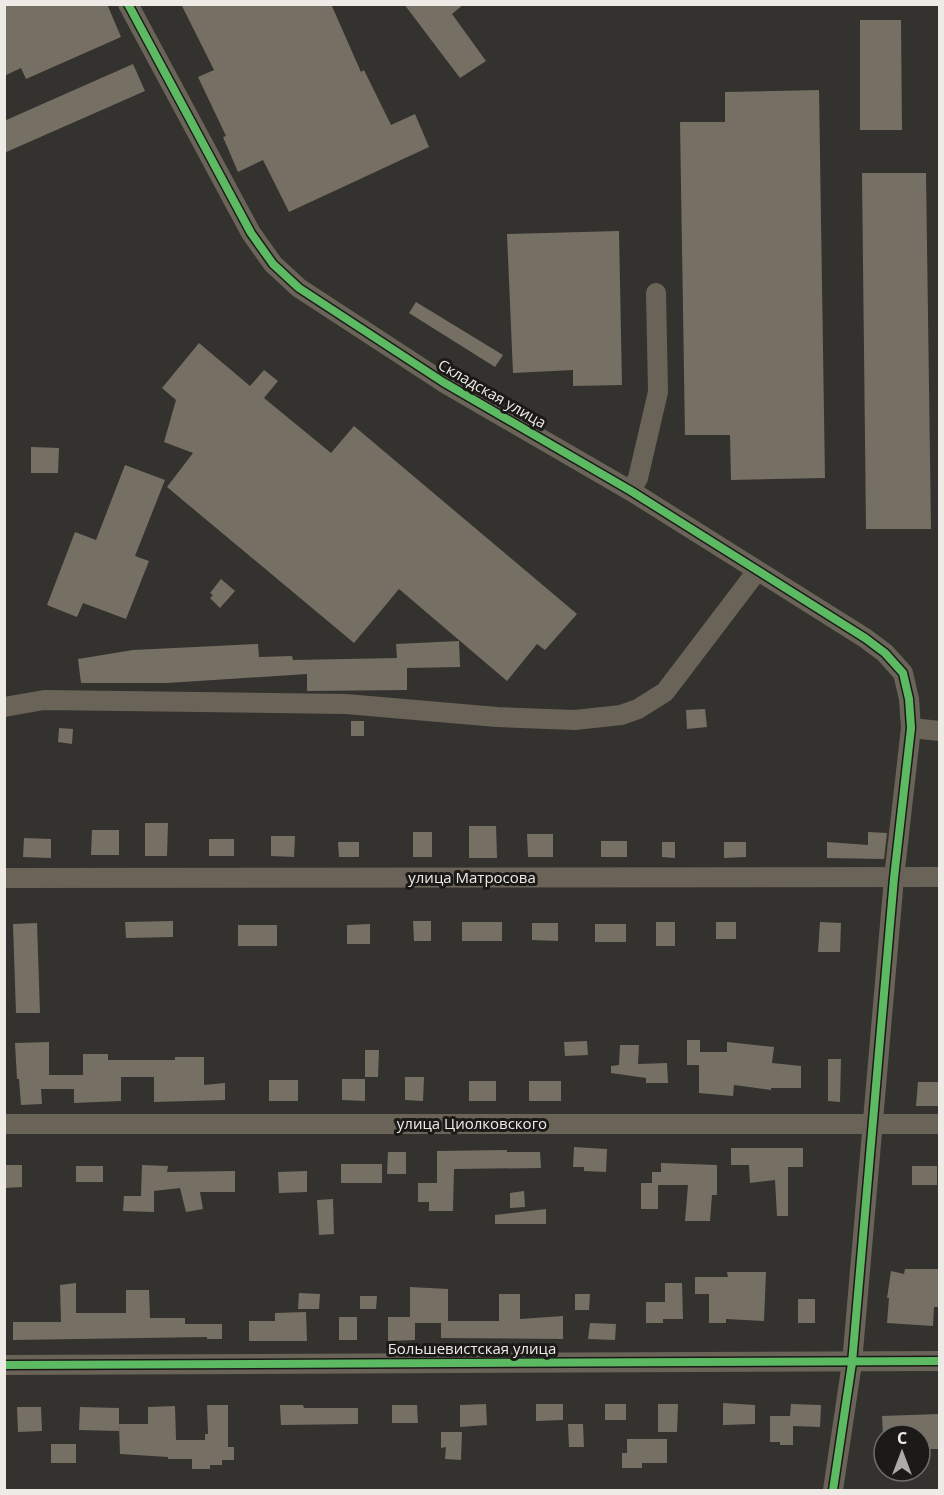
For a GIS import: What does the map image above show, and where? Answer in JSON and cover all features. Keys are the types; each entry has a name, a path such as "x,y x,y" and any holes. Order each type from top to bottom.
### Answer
{"street":[{"name":"Складская улица","path":"128,4 251,233 273,264 299,288 443,382 631,491 865,638 885,653 903,673 909,699 911,728 894,878 852,1363 833,1491"},
{"path":"631,491 638,478 658,392 656,293"},
{"path":"4,707 44,700 346,704 497,717 575,720 621,715 638,709 665,692 757,571"},
{"path":"911,728 939,731"},
{"name":"улица Матросова","path":"4,878 939,877"},
{"name":"улица Циолковского","path":"4,1124 939,1124"},
{"name":"Большевистская улица","path":"4,1365 939,1361"}],"building":[{"path":"4,4 107,4 121,37 26,79 21,68 4,76"},
{"path":"181,4 331,4 361,72 364,70 391,125 415,114 429,147 289,212 263,160 238,172 223,137 226,136 198,77 214,70"},
{"path":"404,4 464,4 452,14 486,61 460,78"},
{"path":"860,20 901,20 902,130 860,130"},
{"path":"133,64 145,91 4,153 4,121"},
{"path":"819,90 825,478 731,480 730,435 685,435 680,122 725,122 725,92"},
{"path":"862,173 926,173 931,529 866,529"},
{"path":"619,231 622,385 573,386 573,370 513,373 507,234"},
{"path":"416,302 503,355 495,367 409,313"},
{"path":"199,343 250,386 264,370 278,381 264,398 331,453 354,426 577,614 545,650 537,644 507,681 399,589 354,643 167,487 193,453 164,442 176,400 162,388"},
{"path":"31,447 59,448 58,473 31,473"},
{"path":"125,465 165,480 135,556 149,561 126,619 83,603 77,617 47,605 75,532 96,540"},
{"path":"221,579 235,591 220,608 210,598 213,595 210,593"},
{"path":"459,641 460,667 407,668 407,690 307,691 307,674 167,683 81,683 78,659 133,650 258,644 259,657 292,656 293,660 397,658 396,644"},
{"path":"705,709 707,727 687,729 686,710"},
{"path":"351,721 364,721 364,736 351,736"},
{"path":"59,728 73,729 72,744 58,742"},
{"path":"145,823 168,823 167,856 145,856"},
{"path":"469,826 496,826 497,858 469,858"},
{"path":"92,830 119,830 119,855 91,855"},
{"path":"413,832 432,832 432,857 413,857"},
{"path":"868,832 887,833 884,859 827,858 827,842 868,845"},
{"path":"527,834 553,834 553,857 528,857"},
{"path":"271,836 295,836 294,857 271,856"},
{"path":"24,838 51,839 51,858 23,857"},
{"path":"209,839 234,839 234,856 209,856"},
{"path":"601,841 627,841 627,857 601,857"},
{"path":"338,842 359,842 359,857 339,857"},
{"path":"662,842 675,842 675,858 662,857"},
{"path":"724,842 746,842 746,857 724,858"},
{"path":"173,921 173,937 126,938 125,922"},
{"path":"413,921 431,921 431,941 414,941"},
{"path":"462,922 502,922 502,941 462,941"},
{"path":"656,922 675,922 675,946 656,946"},
{"path":"716,922 736,922 736,939 716,939"},
{"path":"820,922 841,923 840,952 818,952"},
{"path":"37,923 40,1013 16,1013 13,924"},
{"path":"532,923 558,923 558,941 532,940"},
{"path":"370,924 370,944 347,944 347,925"},
{"path":"595,924 626,924 626,942 595,942"},
{"path":"238,925 277,925 277,946 238,946"},
{"path":"687,1040 700,1040 700,1052 727,1052 727,1042 774,1047 772,1063 801,1066 801,1088 771,1088 771,1090 734,1085 733,1096 699,1093 699,1065 687,1065"},
{"path":"587,1041 588,1055 565,1056 564,1042"},
{"path":"49,1042 49,1075 83,1075 83,1054 108,1054 108,1060 175,1060 175,1057 204,1057 204,1085 225,1083 225,1100 154,1102 154,1077 121,1077 121,1101 74,1103 74,1089 41,1089 42,1104 21,1105 15,1043"},
{"path":"620,1045 639,1045 638,1064 667,1063 668,1083 646,1083 646,1078 611,1073 611,1066 619,1065"},
{"path":"365,1050 379,1050 378,1077 365,1077"},
{"path":"828,1059 841,1059 840,1102 828,1101"},
{"path":"405,1077 424,1077 423,1101 405,1100"},
{"path":"342,1079 365,1079 365,1101 342,1100"},
{"path":"269,1080 298,1080 298,1101 269,1101"},
{"path":"469,1081 496,1081 496,1101 469,1101"},
{"path":"529,1081 561,1081 561,1101 529,1101"},
{"path":"918,1082 939,1082 939,1106 916,1106"},
{"path":"574,1147 607,1149 606,1172 584,1171 584,1167 573,1167"},
{"path":"731,1148 803,1148 803,1167 788,1167 788,1216 777,1216 775,1180 750,1183 749,1165 731,1165"},
{"path":"507,1150 507,1152 540,1152 541,1168 454,1169 453,1211 429,1211 429,1202 418,1202 418,1183 437,1183 437,1151"},
{"path":"388,1152 406,1152 406,1174 387,1174"},
{"path":"661,1163 717,1165 717,1195 712,1195 710,1221 685,1221 688,1185 658,1185 658,1209 641,1209 641,1183 652,1183 652,1172 661,1172"},
{"path":"341,1164 382,1164 382,1183 341,1183"},
{"path":"4,1165 22,1165 22,1187 4,1188"},
{"path":"142,1165 168,1166 167,1172 235,1171 235,1192 200,1192 203,1209 186,1212 180,1188 154,1191 154,1212 123,1211 124,1196 141,1196"},
{"path":"76,1166 103,1166 103,1182 76,1182"},
{"path":"912,1166 937,1166 937,1185 912,1185"},
{"path":"307,1171 307,1192 279,1193 278,1172"},
{"path":"524,1191 525,1207 510,1208 510,1193"},
{"path":"333,1199 334,1234 319,1235 317,1200"},
{"path":"546,1209 546,1224 495,1224 495,1215"},
{"path":"905,1269 939,1269 939,1307 934,1307 933,1326 887,1323 889,1298 887,1298 891,1271 904,1274"},
{"path":"727,1272 766,1272 764,1321 726,1319 726,1323 709,1323 709,1294 695,1294 695,1277 728,1277"},
{"path":"76,1283 76,1313 126,1313 126,1290 149,1290 150,1318 185,1318 185,1324 222,1324 222,1339 207,1339 207,1337 13,1340 13,1322 61,1322 60,1285"},
{"path":"665,1283 682,1283 683,1319 663,1319 663,1323 646,1323 646,1302 665,1302"},
{"path":"410,1287 448,1289 448,1321 499,1321 499,1294 520,1294 520,1319 563,1316 563,1339 441,1338 441,1323 415,1323 415,1340 388,1341 388,1317 410,1317"},
{"path":"299,1293 320,1294 319,1309 298,1309"},
{"path":"575,1294 590,1294 589,1310 575,1310"},
{"path":"360,1296 377,1296 376,1309 360,1309"},
{"path":"798,1299 815,1299 815,1323 798,1323"},
{"path":"306,1312 307,1341 249,1341 249,1321 275,1321 275,1313"},
{"path":"339,1317 357,1317 357,1340 339,1340"},
{"path":"590,1323 616,1324 615,1340 588,1339"},
{"path":"723,1403 755,1405 755,1424 723,1425"},
{"path":"486,1404 487,1425 460,1427 460,1405"},
{"path":"536,1404 563,1404 563,1420 536,1421"},
{"path":"605,1404 626,1404 626,1420 605,1420"},
{"path":"658,1404 678,1404 677,1432 658,1432"},
{"path":"791,1404 821,1405 820,1427 793,1426 793,1445 770,1442 770,1416 790,1416"},
{"path":"207,1405 228,1405 228,1447 234,1447 234,1460 222,1460 222,1465 210,1465 210,1469 192,1469 192,1459 120,1454 119,1424 148,1424 148,1407 175,1406 176,1440 205,1440 205,1434 208,1434"},
{"path":"280,1405 303,1405 304,1408 358,1408 358,1424 281,1425"},
{"path":"392,1405 417,1405 418,1423 392,1423"},
{"path":"17,1407 41,1407 42,1431 18,1432"},
{"path":"80,1407 119,1408 119,1431 79,1430"},
{"path":"939,1414 939,1449 932,1449 932,1423 882,1423 882,1416"},
{"path":"568,1424 583,1424 584,1447 569,1447"},
{"path":"441,1432 462,1432 461,1460 445,1459 446,1447 441,1448"},
{"path":"627,1439 667,1439 667,1463 642,1463 642,1468 622,1468 622,1453 627,1453"},
{"path":"51,1444 76,1444 76,1463 51,1463"}],"cycle path":[{"path":"128,4 251,233 273,264 299,288 443,382 631,491 865,638 885,653 903,673 909,699 911,728 894,878 852,1363 833,1490"},
{"path":"4,1365 940,1361"}]}
